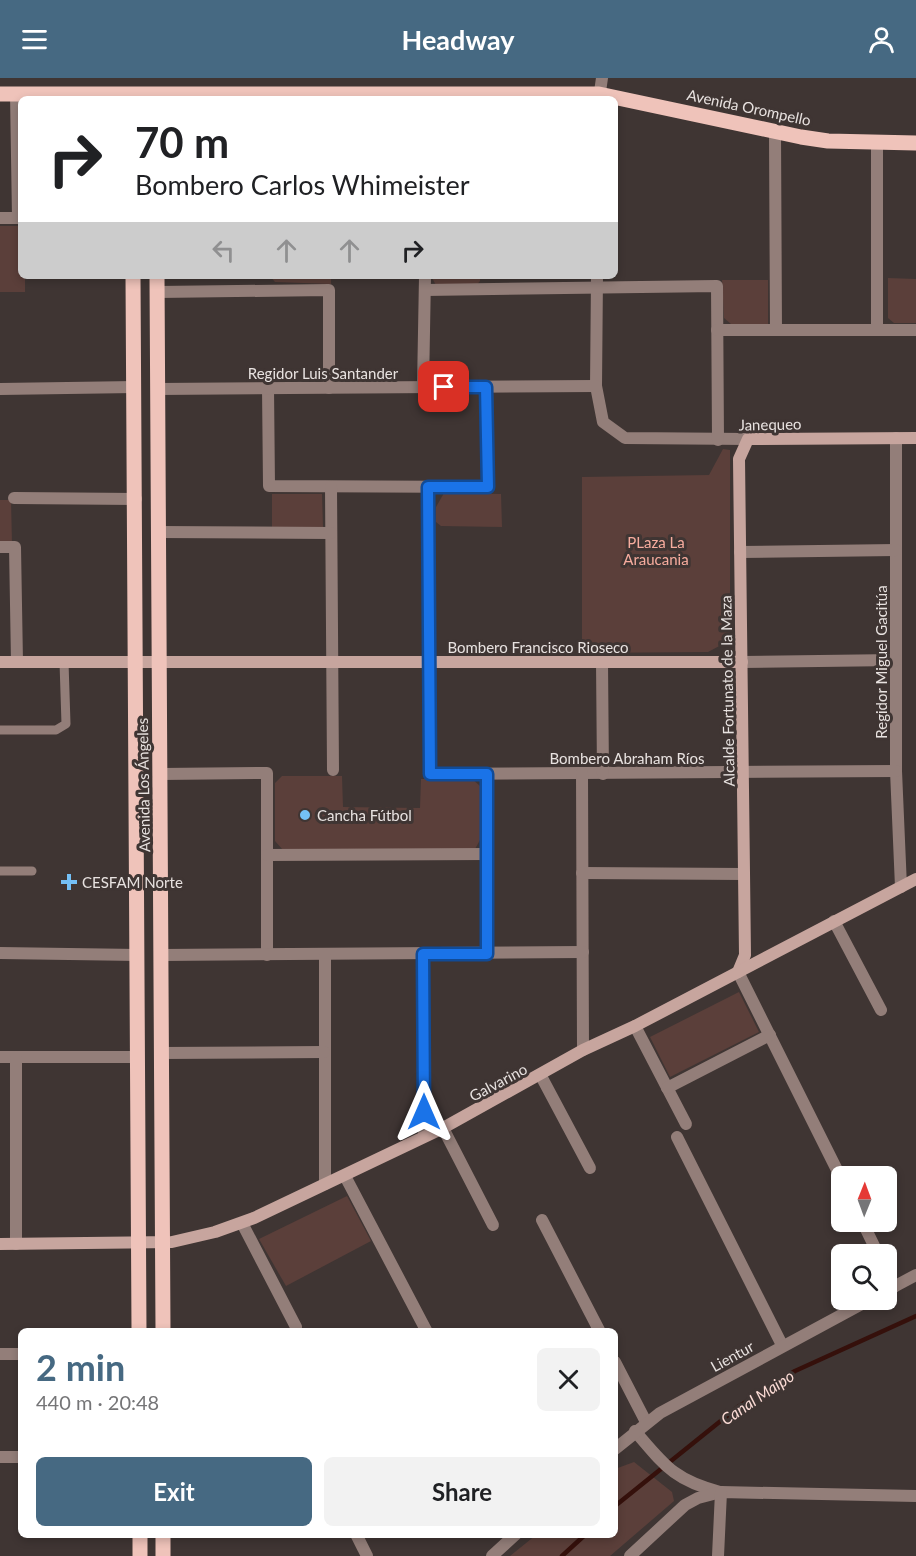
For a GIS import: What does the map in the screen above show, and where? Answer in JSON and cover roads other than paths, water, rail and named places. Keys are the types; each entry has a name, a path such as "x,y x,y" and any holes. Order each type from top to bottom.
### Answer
{"main road":[{"path":"121,96 123,78"},
{"name":"Avenida Orompello","path":"0,94 86,96"},
{"name":"Avenida Orompello","path":"618,101 775,133 828,141 916,143"},
{"name":"Avenida Los Ángeles","path":"133,279 139,1328"},
{"name":"Avenida Los Ángeles","path":"157,279 163,1328"},
{"name":"Janequeo","path":"748,440 916,438"},
{"name":"Alcalde Fortunato de la Maza","path":"738,972 743,964 744,944 739,459 748,440"},
{"name":"Bombero Francisco Rioseco","path":"0,662 742,662"},
{"name":"Galvarino","path":"0,1244 164,1242 199,1236 242,1223 443,1128 541,1076 583,1050 635,1026 916,879"},
{"path":"744,944 750,958 765,958"},
{"path":"140,1538 140,1556"},
{"path":"163,1538 163,1556"}],"street":[{"path":"599,96 602,78"},
{"path":"0,218 18,218 16,94"},
{"path":"775,133 776,330"},
{"path":"877,143 877,330"},
{"path":"263,279 263,290"},
{"path":"423,387 425,279"},
{"path":"484,279 485,290"},
{"path":"425,290 485,290 597,282 717,286 718,440"},
{"path":"596,386 597,282"},
{"path":"158,292 329,291 329,388"},
{"path":"717,330 916,330"},
{"name":"Regidor Luis Santander","path":"158,389 596,386"},
{"name":"Janequeo","path":"596,386 603,422 625,438 748,440"},
{"path":"0,389 135,387"},
{"path":"268,388 269,486 488,487 486,387"},
{"name":"Regidor Miguel Gacitúa","path":"896,438 896,771 901,887"},
{"path":"331,487 333,770"},
{"path":"428,487 429,662"},
{"path":"14,498 136,499"},
{"path":"158,532 331,532"},
{"path":"0,547 15,547 17,662"},
{"path":"740,552 896,550"},
{"name":"Bombero Francisco Rioseco","path":"742,662 896,660"},
{"name":"Bombero Abraham Ríos","path":"429,662 430,774 582,772 743,774 896,771"},
{"path":"602,662 603,774"},
{"path":"582,772 583,1050"},
{"path":"161,774 267,774 267,955"},
{"path":"487,774 487,954"},
{"path":"267,855 487,854"},
{"path":"582,873 744,874"},
{"path":"834,921 881,1011"},
{"path":"162,955 583,952"},
{"path":"0,953 138,955"},
{"path":"325,954 325,1184"},
{"path":"423,954 424,1135"},
{"path":"738,972 835,1166"},
{"path":"635,1026 686,1124"},
{"path":"667,1088 770,1035"},
{"path":"161,1053 324,1052"},
{"path":"0,1057 138,1057"},
{"path":"16,1057 16,1244"},
{"path":"541,1076 590,1168"},
{"path":"443,1128 493,1225"},
{"path":"676,1137 783,1346"},
{"path":"345,1176 425,1328"},
{"path":"542,1220 598,1328"},
{"path":"242,1223 296,1327"},
{"path":"897,1285 916,1275"},
{"name":"Lientur","path":"618,1446 646,1422 850,1310"},
{"path":"0,1354 18,1354"},
{"path":"618,1368 646,1422"},
{"path":"635,1431 671,1472 688,1483 721,1492 916,1496"},
{"path":"0,1457 18,1457"},
{"path":"630,1556 685,1505 698,1498 721,1492"},
{"path":"718,1556 721,1492"},
{"path":"358,1538 367,1556"},
{"path":"492,1556 512,1538"}],"lane":[{"path":"0,730 56,730 66,724 64,662"},
{"path":"0,871 32,871"}],"waterway":[{"name":"Canal Maipo","path":"618,1504 738,1407 795,1371 916,1316"},
{"name":"Canal Maipo","path":"562,1556 582,1538"}],"place":[{"name":"Cancha Fútbol","path":"305,815"},
{"name":"CESFAM Norte","path":"69,882"}],"park label":[{"name":"PLaza La Araucania","path":"656,550"}]}
